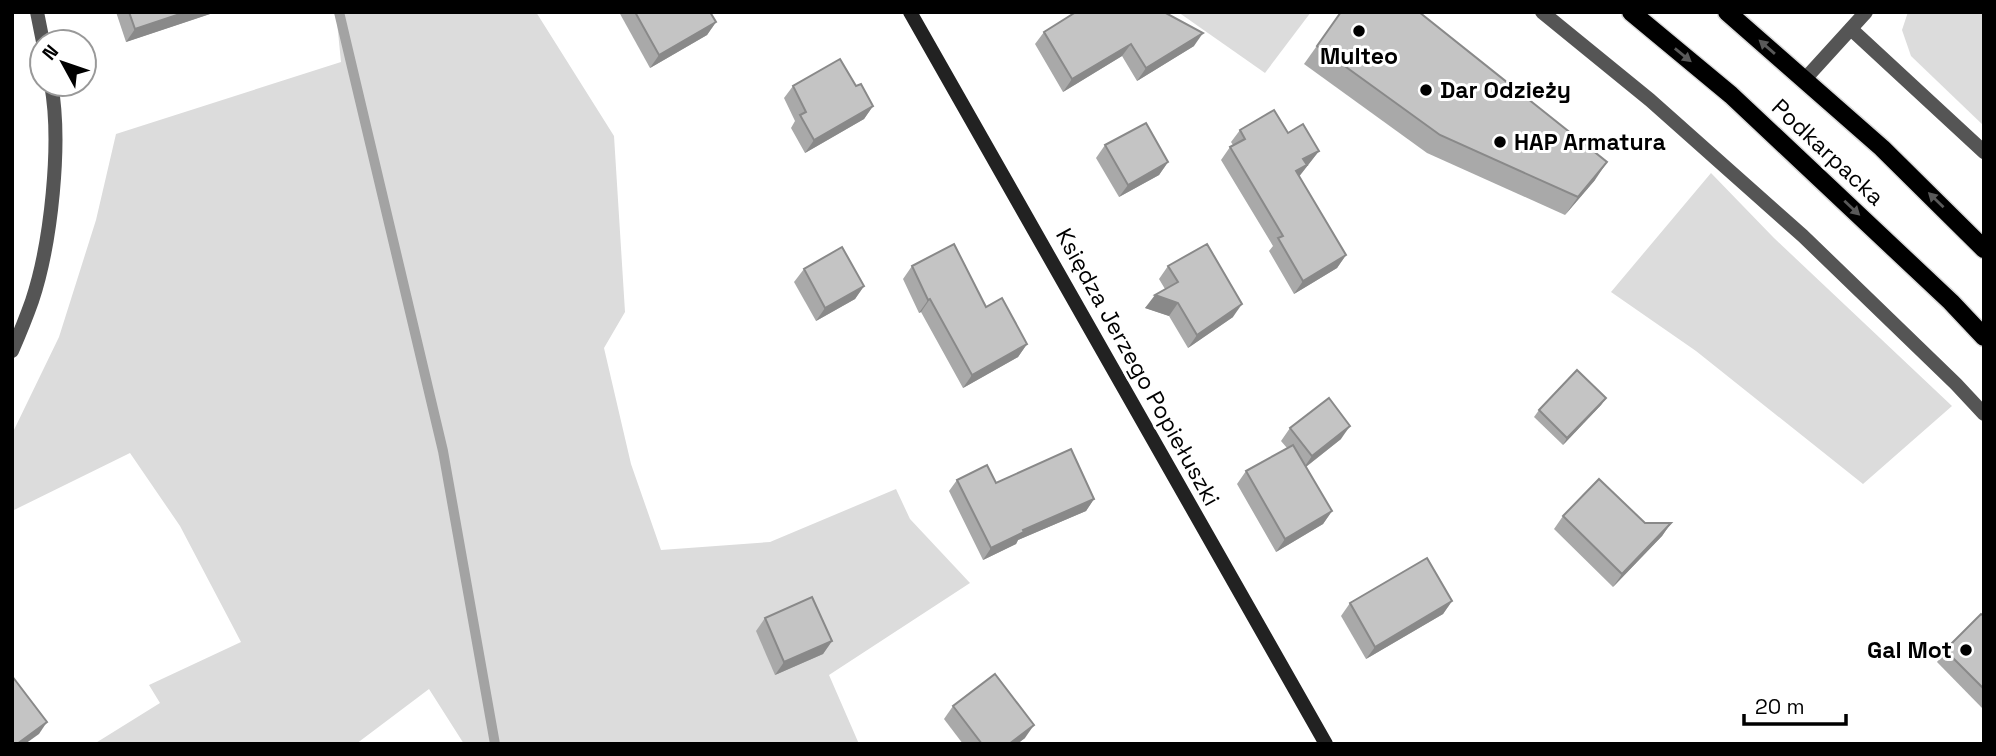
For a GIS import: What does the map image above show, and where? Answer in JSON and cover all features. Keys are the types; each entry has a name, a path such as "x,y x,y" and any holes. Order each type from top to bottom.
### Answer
{"main road":[{"name":"Podkarpacka","path":"1630,12 1731,95 1951,302 1984,337"},
{"name":"Podkarpacka","path":"1727,12 1882,148 1984,249"}],"street":[{"name":"Księdza Jerzego Popiełuszki","path":"910,12 1326,744"},
{"path":"1542,12 1557,19 1785,219 1984,414"},
{"path":"1805,79 1866,12"},
{"path":"1851,29 1984,152"},
{"path":"12,351 33,300 44,250 55,171 54,98"}],"shaded area":[{"path":"336,12 536,12 614,136 625,312 604,348 631,464 661,550 770,542 896,489 910,519 970,583 829,675 859,744 464,744 429,689 356,744 94,744 160,703 149,685 241,642 180,526 130,453 12,511 12,434 59,337 96,220 116,134 341,62"},
{"path":"1178,12 1311,12 1265,73"},
{"path":"1908,12 1984,12 1984,126 1911,56 1902,30"},
{"path":"1711,173 1774,238 1952,406 1863,484 1696,351 1611,292"}],"building":[{"path":"129,12 186,12 135,29"},
{"path":"635,12 710,12 716,22 659,55"},
{"path":"1076,12 1164,12 1203,33 1146,68 1131,44 1072,79 1044,32"},
{"path":"1341,12 1419,12 1607,162 1578,197 1440,135 1317,46"},
{"path":"840,59 856,86 861,84 873,106 814,140 800,115 806,112 793,86"},
{"path":"1274,110 1288,133 1303,124 1319,151 1303,159 1307,165 1296,171 1346,255 1303,281 1278,238 1283,236 1230,147 1245,139 1240,130"},
{"path":"1146,123 1168,162 1128,185 1105,145"},
{"path":"954,244 986,307 1002,298 1027,344 972,375 930,299 928,300 912,266"},
{"path":"1207,244 1242,304 1197,335 1178,303 1155,295 1178,282 1168,266"},
{"path":"842,247 864,286 825,308 804,269"},
{"path":"1577,370 1606,398 1567,438 1539,410"},
{"path":"1329,398 1350,426 1312,456 1290,428"},
{"path":"1293,445 1332,511 1285,539 1246,471"},
{"path":"1071,449 1094,499 1023,530 1024,532 991,548 957,480 987,465 996,483"},
{"path":"1599,479 1645,523 1671,523 1622,574 1563,516"},
{"path":"1427,558 1452,601 1375,647 1350,603"},
{"path":"812,597 832,641 784,662 765,618"},
{"name":"Gal Mot","path":"1981,614 1984,616 1984,689 1945,650"},
{"path":"995,674 1034,725 1009,744 982,744 953,706"},
{"path":"12,676 47,722 17,744 12,744"}],"waterway":[{"path":"339,12 443,451 495,744"}],"place":[{"name":"Multeo","path":"1359,31"},
{"name":"Dar Odzieży","path":"1426,90"},
{"name":"HAP Armatura","path":"1500,142"},
{"name":"Gal Mot","path":"1966,650"}]}
